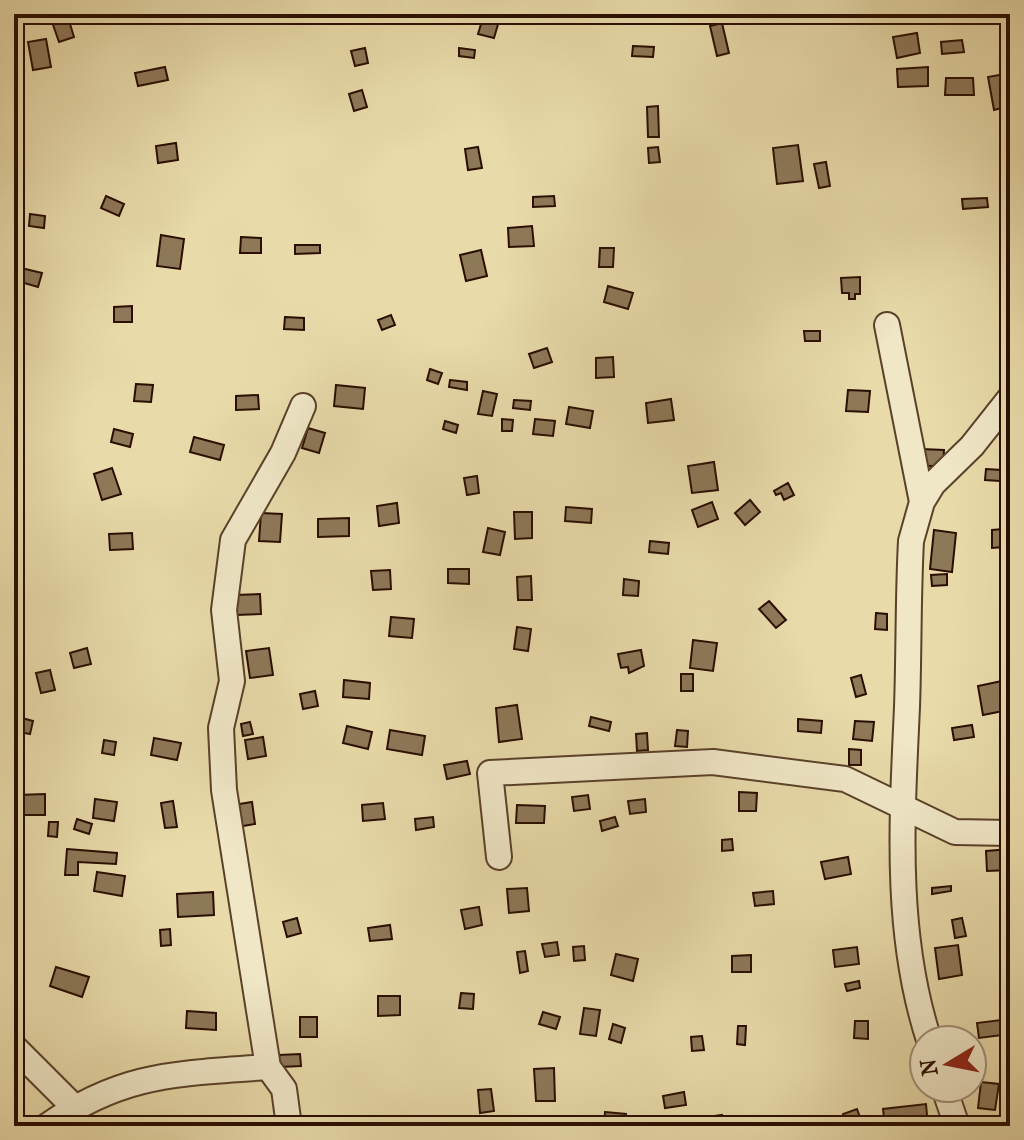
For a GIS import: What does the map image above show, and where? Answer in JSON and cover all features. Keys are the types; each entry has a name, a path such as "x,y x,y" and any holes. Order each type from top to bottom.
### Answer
{"street":[{"path":"887,325 922,502"},
{"path":"924,1024 914,993 904,932 903,809 911,541 922,502 933,484 972,446 1010,398"},
{"path":"289,1126 284,1089 268,1067 222,775 221,728 232,681 224,610 233,540 283,453 303,406"},
{"path":"499,857 490,773 713,762 845,779 955,832 1010,833"},
{"path":"14,1047 74,1107"},
{"path":"47,1126 74,1107 113,1088 165,1075 268,1067"},
{"path":"949,1104 957,1126"}],"building":[{"path":"67,14 74,37 59,42 51,19"},
{"path":"484,14 501,14 494,38 478,34"},
{"path":"722,23 729,53 717,56 710,26"},
{"path":"917,33 920,53 897,58 893,37"},
{"path":"46,39 51,67 33,70 28,42"},
{"path":"962,40 964,52 942,54 941,42"},
{"path":"633,46 654,47 653,57 632,56"},
{"path":"365,48 368,63 355,66 351,51"},
{"path":"459,48 475,50 474,58 459,56"},
{"path":"165,67 168,80 138,86 135,73"},
{"path":"928,67 928,86 898,87 897,69"},
{"path":"1010,73 1010,106 994,110 988,77"},
{"path":"946,78 973,78 974,95 945,95"},
{"path":"362,90 367,107 354,111 349,94"},
{"path":"658,106 659,137 648,137 647,107"},
{"path":"176,143 178,160 158,163 156,146"},
{"path":"798,145 803,181 777,184 773,148"},
{"path":"478,147 482,168 468,170 465,149"},
{"path":"658,147 660,162 649,163 648,148"},
{"path":"826,162 830,186 819,188 814,164"},
{"path":"106,196 124,204 119,216 101,208"},
{"path":"554,196 555,206 533,207 533,197"},
{"path":"987,198 988,207 963,209 962,199"},
{"path":"30,214 45,216 44,228 29,226"},
{"path":"532,226 534,246 509,247 508,228"},
{"path":"161,235 184,239 180,269 157,266"},
{"path":"241,237 261,238 261,253 240,253"},
{"path":"295,245 320,245 320,253 295,254"},
{"path":"600,248 614,248 613,267 599,267"},
{"path":"481,250 487,276 466,281 460,255"},
{"path":"17,267 42,273 38,287 14,280"},
{"path":"860,277 860,294 855,294 855,299 849,299 849,293 842,293 841,278"},
{"path":"608,286 633,293 628,309 604,302"},
{"path":"132,306 132,322 114,322 114,307"},
{"path":"391,315 395,325 382,330 378,320"},
{"path":"285,317 304,318 304,330 284,329"},
{"path":"804,331 820,331 820,341 805,341"},
{"path":"547,348 552,362 534,368 529,354"},
{"path":"613,357 614,377 596,378 596,358"},
{"path":"430,369 442,373 438,384 427,380"},
{"path":"450,380 467,382 467,390 449,387"},
{"path":"136,384 153,385 151,402 134,401"},
{"path":"336,385 365,388 363,409 334,406"},
{"path":"848,390 870,391 868,412 846,411"},
{"path":"483,391 497,394 492,416 478,414"},
{"path":"258,395 259,409 236,410 236,396"},
{"path":"671,399 674,420 648,423 646,403"},
{"path":"514,400 531,401 530,410 513,408"},
{"path":"569,407 593,411 590,428 566,424"},
{"path":"502,419 513,420 512,431 502,431"},
{"path":"535,419 555,421 553,436 533,434"},
{"path":"445,421 458,425 456,433 443,429"},
{"path":"308,428 325,433 319,453 302,448"},
{"path":"114,429 133,434 130,447 111,442"},
{"path":"194,437 224,445 220,460 190,452"},
{"path":"921,449 944,450 943,466 921,466"},
{"path":"714,462 718,490 692,493 688,466"},
{"path":"112,468 121,494 102,500 94,474"},
{"path":"986,469 1001,470 1000,481 985,480"},
{"path":"477,476 479,493 467,495 464,478"},
{"path":"788,483 794,495 784,500 781,493 776,495 774,491"},
{"path":"750,500 760,512 745,525 735,513"},
{"path":"712,502 718,519 698,527 692,510"},
{"path":"397,503 399,523 379,526 377,506"},
{"path":"566,507 592,509 591,523 565,521"},
{"path":"514,512 532,512 532,538 515,539"},
{"path":"261,513 282,514 280,542 259,541"},
{"path":"349,518 349,536 318,537 318,519"},
{"path":"488,528 505,532 500,555 483,552"},
{"path":"1003,529 1004,547 992,548 992,530"},
{"path":"934,530 956,533 952,572 930,569"},
{"path":"132,533 133,549 110,550 109,534"},
{"path":"650,541 669,543 668,554 649,552"},
{"path":"448,569 469,569 469,584 448,583"},
{"path":"390,570 391,589 373,590 371,571"},
{"path":"947,574 947,585 932,586 931,575"},
{"path":"531,576 532,600 518,600 517,577"},
{"path":"624,579 639,581 638,596 623,595"},
{"path":"260,594 261,614 236,615 235,595"},
{"path":"769,601 786,620 776,628 759,609"},
{"path":"876,613 887,614 887,630 875,629"},
{"path":"391,617 414,619 412,638 389,636"},
{"path":"517,627 531,629 528,651 514,649"},
{"path":"693,640 717,643 713,671 690,668"},
{"path":"87,648 91,664 74,668 70,653"},
{"path":"269,648 273,675 250,678 246,651"},
{"path":"641,650 644,666 629,673 628,667 621,668 618,654"},
{"path":"50,670 55,690 41,693 36,673"},
{"path":"681,674 693,674 693,691 681,691"},
{"path":"861,675 866,694 856,697 851,678"},
{"path":"344,680 370,683 369,699 343,697"},
{"path":"1002,681 1008,710 983,715 978,686"},
{"path":"315,691 318,706 303,709 300,694"},
{"path":"517,705 522,739 499,742 496,708"},
{"path":"18,717 33,721 30,734 14,731"},
{"path":"591,717 611,722 609,731 589,726"},
{"path":"798,719 822,721 821,733 798,731"},
{"path":"855,721 874,722 872,741 853,739"},
{"path":"250,722 253,734 243,736 241,724"},
{"path":"972,725 974,737 954,740 952,728"},
{"path":"347,726 372,732 368,749 343,743"},
{"path":"390,730 425,736 422,755 387,749"},
{"path":"677,730 688,731 687,747 675,746"},
{"path":"647,733 648,750 637,751 636,734"},
{"path":"263,737 266,756 248,759 245,740"},
{"path":"154,738 181,743 177,760 151,755"},
{"path":"104,740 116,742 114,755 102,753"},
{"path":"849,749 861,750 861,765 849,765"},
{"path":"467,761 470,774 447,779 444,765"},
{"path":"739,792 757,793 756,811 739,811"},
{"path":"45,794 45,815 17,815 17,795"},
{"path":"588,795 590,809 574,811 572,797"},
{"path":"95,799 117,802 114,821 93,818"},
{"path":"645,799 646,812 630,814 628,801"},
{"path":"173,801 177,827 165,828 161,803"},
{"path":"252,802 255,824 237,827 233,805"},
{"path":"383,803 385,819 363,821 362,805"},
{"path":"517,805 545,806 544,823 516,823"},
{"path":"433,817 434,827 416,830 415,819"},
{"path":"615,817 618,826 602,831 600,821"},
{"path":"77,819 92,824 89,834 74,829"},
{"path":"49,822 58,822 57,837 48,836"},
{"path":"732,839 733,850 722,851 722,840"},
{"path":"67,849 117,853 116,864 78,862 78,875 65,875"},
{"path":"1010,849 1010,870 987,871 986,851"},
{"path":"848,857 851,874 825,879 821,862"},
{"path":"97,872 125,876 122,896 94,891"},
{"path":"951,886 951,891 932,894 932,888"},
{"path":"527,888 529,911 509,913 507,889"},
{"path":"773,891 774,904 755,906 753,893"},
{"path":"213,892 214,915 178,917 177,894"},
{"path":"479,907 482,925 465,929 461,910"},
{"path":"297,918 301,933 287,937 283,922"},
{"path":"962,918 966,936 955,938 952,920"},
{"path":"390,925 392,939 370,941 368,928"},
{"path":"170,929 171,945 161,946 160,930"},
{"path":"557,942 559,955 545,957 542,944"},
{"path":"958,945 962,975 939,979 935,948"},
{"path":"584,946 585,960 574,961 573,947"},
{"path":"857,947 859,964 835,967 833,950"},
{"path":"1010,949 1010,967 1004,967 1002,950"},
{"path":"525,951 528,971 520,973 517,952"},
{"path":"616,954 638,959 633,981 611,975"},
{"path":"751,955 751,972 732,972 732,956"},
{"path":"56,967 89,977 82,997 50,986"},
{"path":"859,981 860,988 847,991 845,984"},
{"path":"461,993 474,994 473,1009 459,1008"},
{"path":"378,996 400,996 400,1015 378,1016"},
{"path":"584,1008 600,1010 596,1036 580,1034"},
{"path":"187,1011 216,1013 216,1030 186,1028"},
{"path":"543,1012 560,1017 556,1029 539,1024"},
{"path":"300,1017 317,1017 317,1037 300,1037"},
{"path":"1001,1020 1003,1035 988,1037 988,1024 977,1023"},
{"path":"855,1021 868,1021 868,1039 854,1038"},
{"path":"613,1024 625,1028 621,1043 609,1039"},
{"path":"738,1026 746,1026 745,1045 737,1044"},
{"path":"702,1036 704,1050 692,1051 691,1037"},
{"path":"300,1054 301,1066 280,1067 279,1055"},
{"path":"554,1068 555,1101 536,1101 534,1069"},
{"path":"988,1083 999,1084 995,1110 978,1108 978,1104 988,1104"},
{"path":"491,1089 494,1111 480,1113 478,1090"},
{"path":"684,1092 686,1105 665,1108 663,1096"},
{"path":"926,1104 928,1126 885,1126 883,1109"},
{"path":"857,1109 862,1123 847,1126 843,1114"},
{"path":"605,1112 626,1114 625,1126 604,1126"},
{"path":"722,1115 723,1126 693,1126 692,1119"}]}
